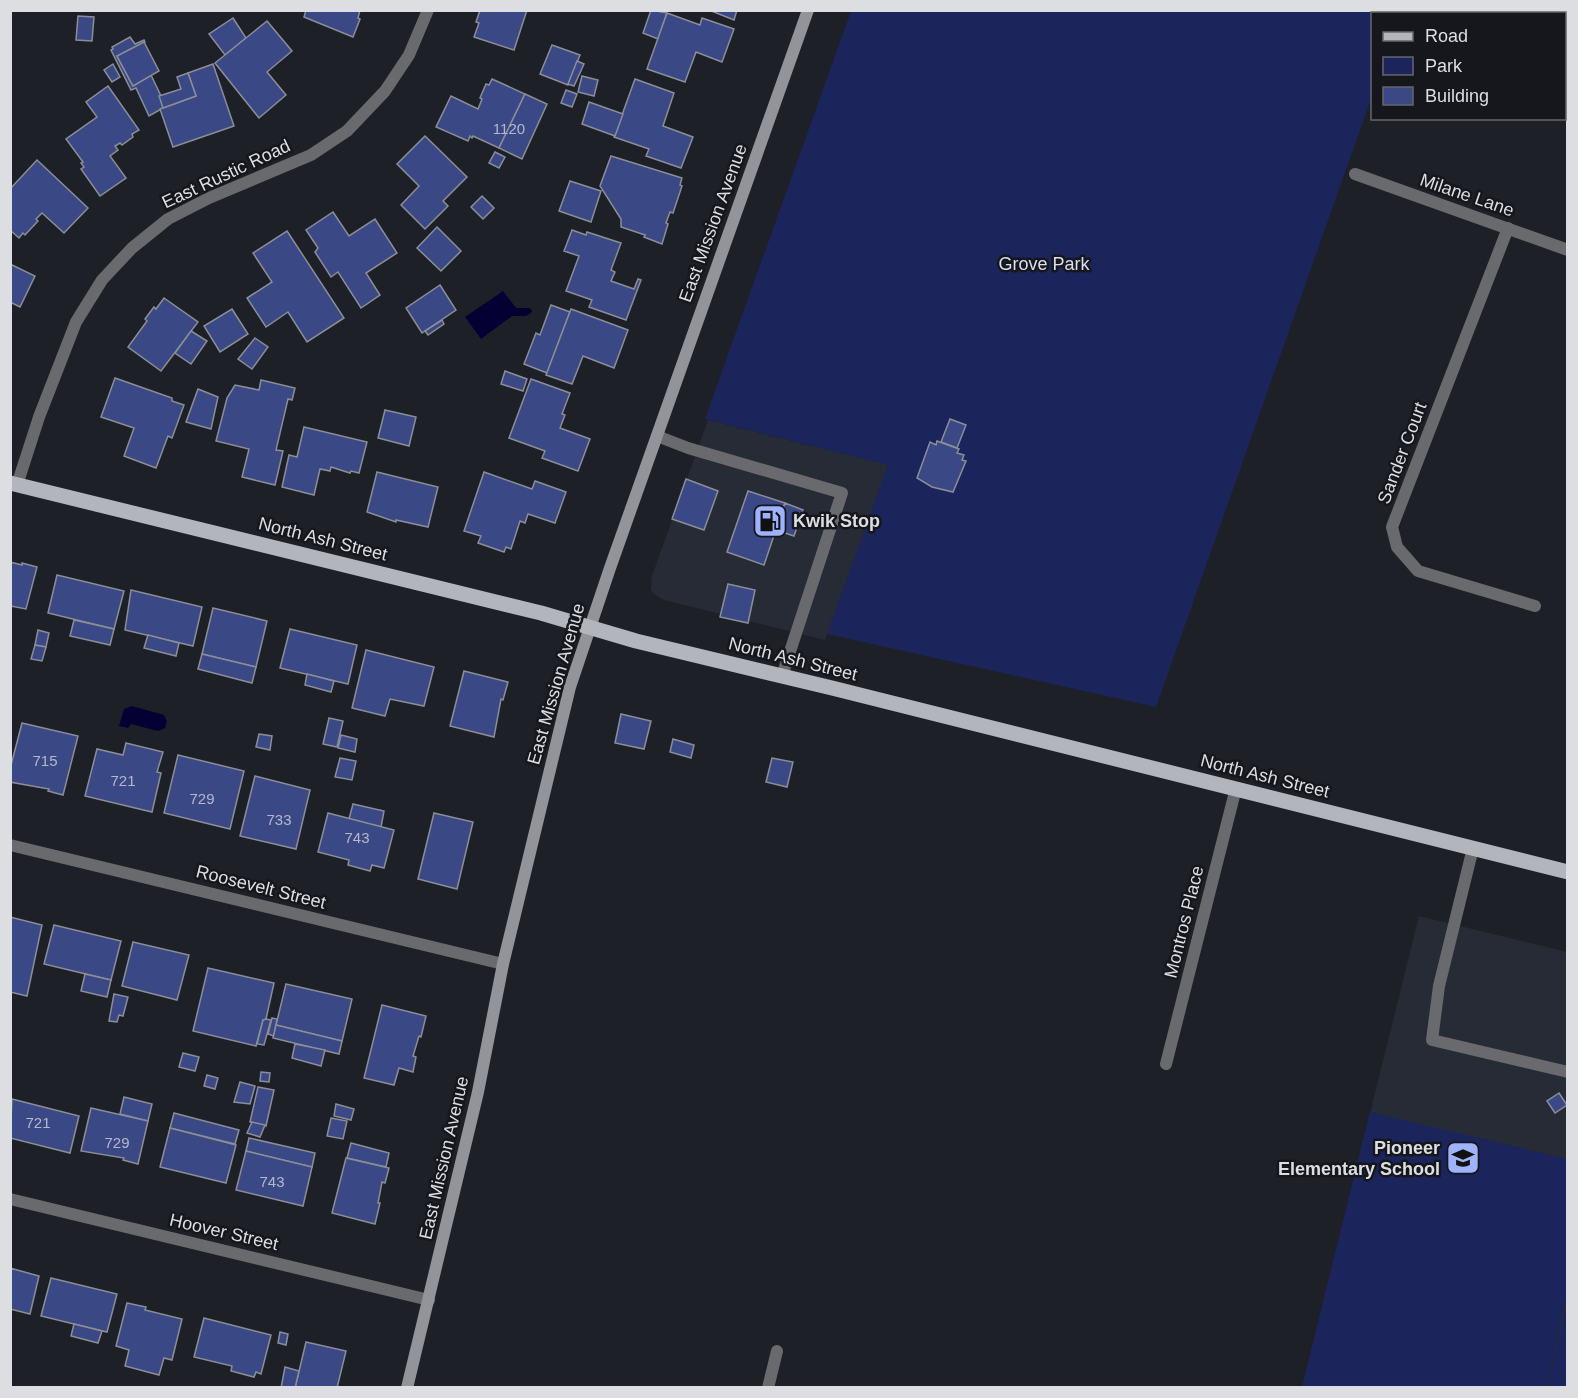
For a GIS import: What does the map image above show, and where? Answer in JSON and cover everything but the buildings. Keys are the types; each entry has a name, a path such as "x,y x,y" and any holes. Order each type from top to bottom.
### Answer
{"main road":[{"name":"East Mission Avenue","path":"407,1388 478,1092 503,964 570,687 808,10"},
{"name":"North Ash Street","path":"14,484 541,613 636,641 1568,872"}],"street":[{"name":"East Rustic Road","path":"14,484 76,322 102,280 132,248 168,219 209,198 311,155 347,131 389,85 409,55 428,10"},
{"name":"Milane Lane","path":"1355,174 1568,250"},
{"name":"Sander Court","path":"1508,228 1392,527 1397,547 1418,571 1535,606"},
{"path":"657,436 688,448 842,493 782,676"},
{"name":"Montros Place","path":"1166,1064 1236,789"},
{"name":"Roosevelt Street","path":"10,844 503,964"},
{"path":"1473,848 1438,986 1432,1040 1568,1072"},
{"name":"Hoover Street","path":"10,1199 429,1300"},
{"path":"768,1388 777,1351"}],"shaded area":[{"path":"503,291 516,308 530,308 532,311 526,316 512,316 481,339 465,317"},
{"name":"Kwik Stop","path":"708,420 889,465 825,640 664,600 651,590 652,576"},
{"path":"132,706 164,715 167,721 165,728 158,731 131,724 128,728 119,726 124,709"},
{"name":"Pioneer Elementary School","path":"1419,916 1567,952 1567,1387 1302,1388"}],"green space":[{"name":"Grove Park","path":"1383,10 1389,12 1371,12 1371,99 1156,707 827,634 888,465 705,419 851,11"},
{"name":"Pioneer Elementary School","path":"1370,1112 1567,1159 1567,1297 1546,1387 1302,1387"},
{"path":"1567,1303 1567,1387 1547,1387"}],"place":[{"name":"Kwik Stop","path":"770,521"},
{"name":"Pioneer Elementary School","path":"1463,1158"}]}
